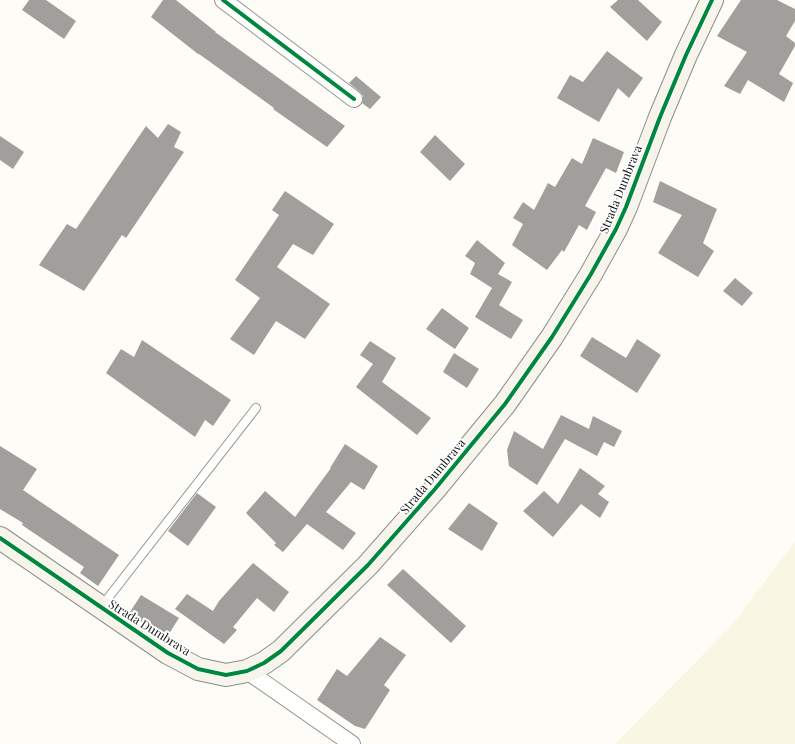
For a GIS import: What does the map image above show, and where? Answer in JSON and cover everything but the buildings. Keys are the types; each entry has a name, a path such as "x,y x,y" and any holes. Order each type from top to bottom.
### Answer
{"street":[{"path":"223,0 354,99"},
{"name":"Strada Dumbrava","path":"0,538 168,653 198,668 226,675 247,671 264,663 281,651 368,565 435,489 505,404 552,337 591,274 616,229 626,207 660,117 686,55 712,0"},
{"path":"247,671 352,744"}],"lane":[{"path":"101,608 256,408"}],"shaded area":[{"path":"795,541 795,744 615,744 731,626"}],"cycle path":[{"path":"223,0 354,99"},
{"path":"0,538 168,653 198,669 226,675 247,671 264,663 281,651 368,565 435,489 505,404 552,337 591,274 616,229 626,207 660,117 686,55 712,0"}]}
